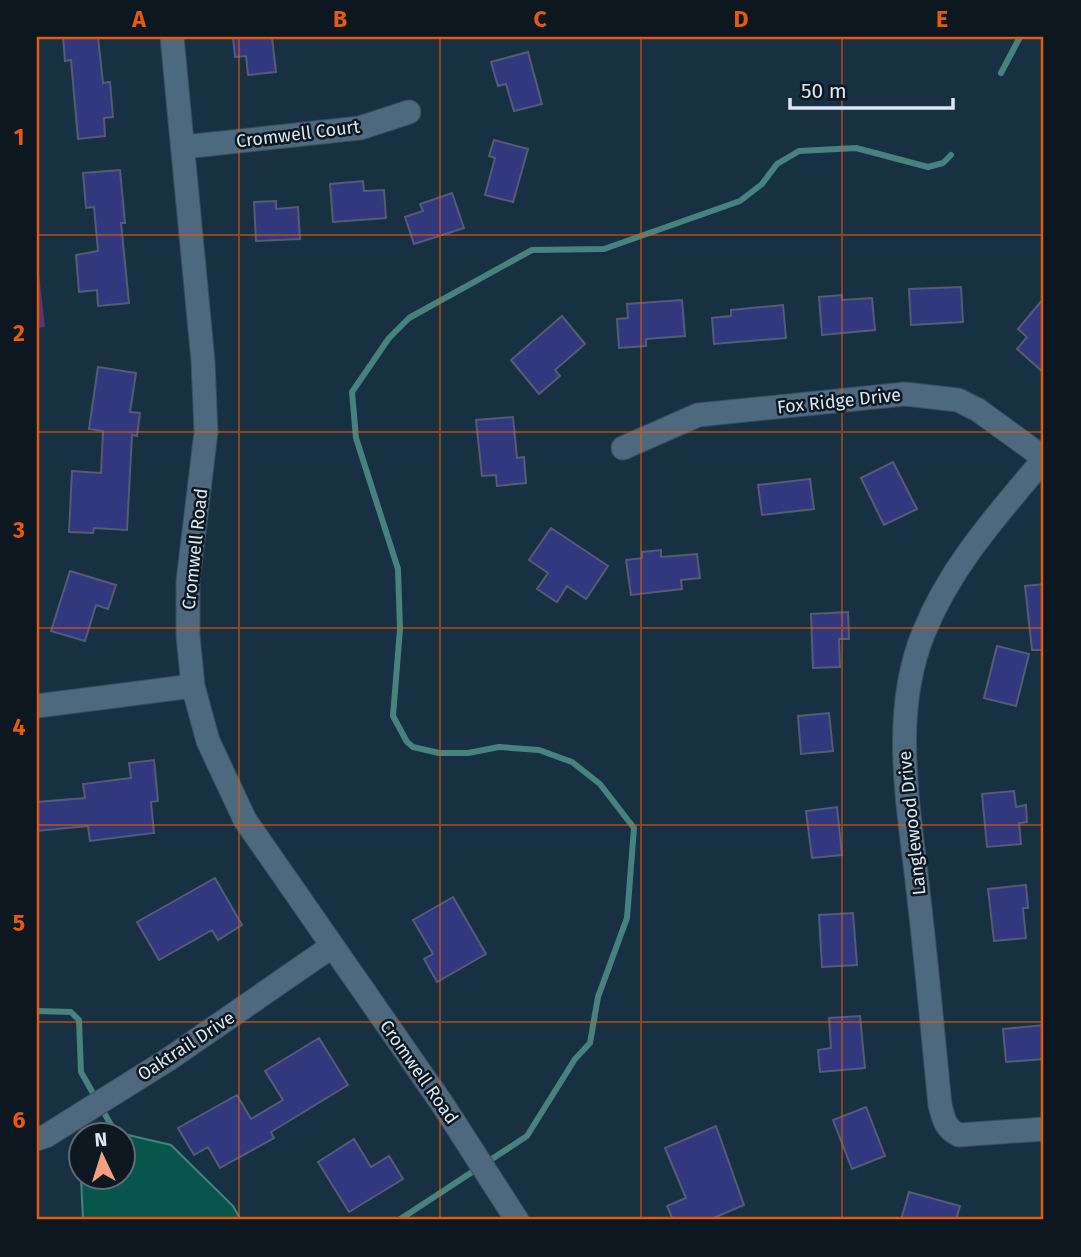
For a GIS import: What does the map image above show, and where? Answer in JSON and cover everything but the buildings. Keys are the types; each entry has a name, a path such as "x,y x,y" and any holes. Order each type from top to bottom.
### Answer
{"street":[{"name":"Cromwell Road","path":"172,37 203,361 206,432 188,581 188,636 193,686 208,741 240,811 331,947 443,1105 517,1220"},
{"name":"Cromwell Court","path":"184,147 360,128 409,111"},
{"name":"Fox Ridge Drive","path":"623,448 698,415 905,394 958,400 978,410 1044,458"},
{"name":"Langlewood Drive","path":"1044,458 965,555 940,595 922,635 909,686 903,749 940,1105 944,1122 949,1130 959,1135 1044,1129"},
{"path":"37,706 193,686"},
{"name":"Oaktrail Drive","path":"37,1139 169,1059 331,947"}],"shaded area":[{"path":"37,257 45,327 37,328"},
{"path":"136,1137 171,1145 233,1206 241,1220 83,1220 82,1190 136,1190"}],"waterway":[{"path":"1001,73 1020,37"},
{"path":"399,1220 527,1136 575,1059 590,1043 598,997 627,918 634,828 600,784 572,762 539,750 499,747 468,753 439,753 413,747 407,742 393,716 400,629 398,569 356,438 352,392 389,338 409,318 532,250 604,249 740,201 762,184 777,164 799,151 856,148 928,167 943,163 951,155"},
{"path":"37,1011 71,1012 79,1020 81,1072 108,1120"}]}
